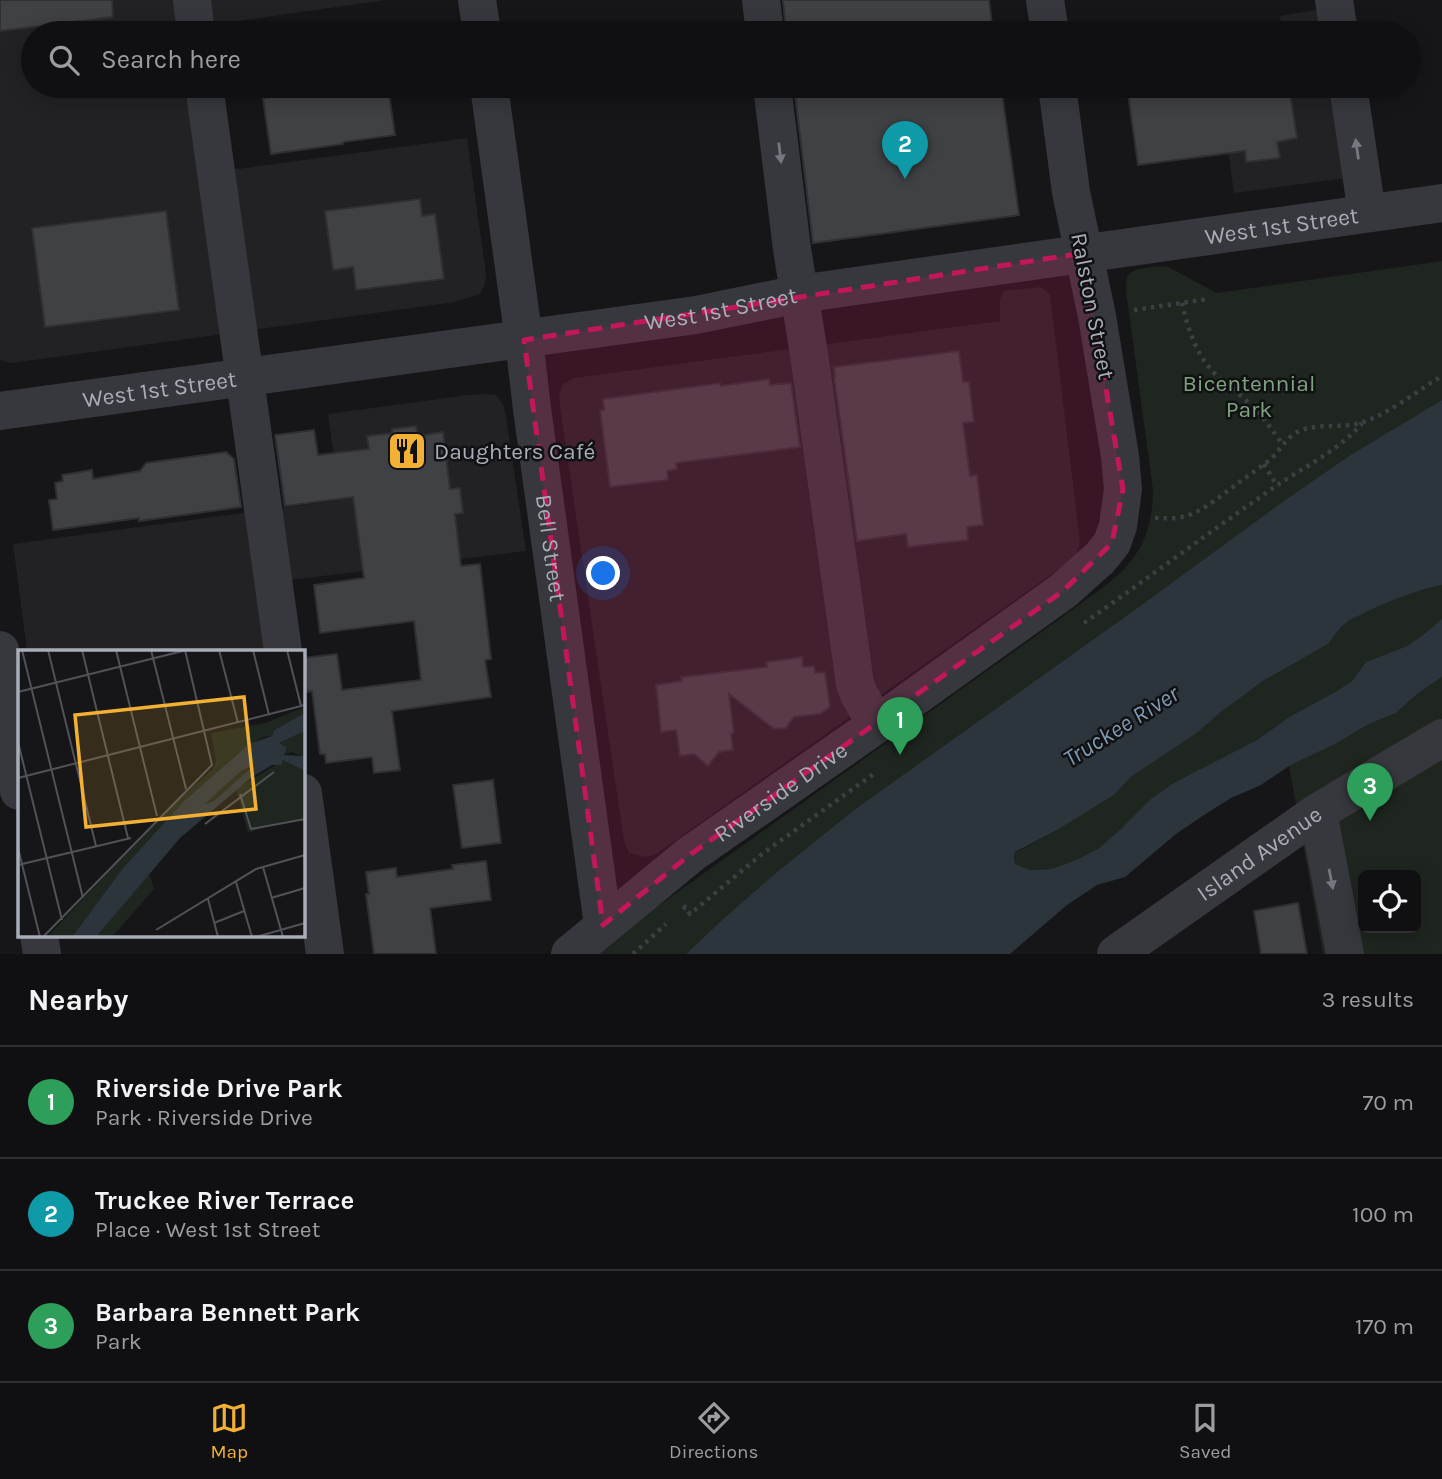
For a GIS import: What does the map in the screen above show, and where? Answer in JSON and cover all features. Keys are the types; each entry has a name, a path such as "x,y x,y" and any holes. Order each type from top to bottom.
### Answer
{"street":[{"path":"192,0 195,21"},
{"path":"477,0 480,21"},
{"path":"761,0 764,21"},
{"path":"1045,0 1048,21"},
{"path":"1334,0 1337,21"},
{"path":"206,98 283,650"},
{"name":"Bell Street","path":"491,98 603,925"},
{"path":"774,98 855,684 876,725"},
{"name":"Ralston Street","path":"1059,98 1071,192 1120,456 1123,489 1118,526"},
{"path":"1350,98 1367,213"},
{"name":"West 1st Street","path":"0,411 524,340 696,315 799,294 1442,203"},
{"name":"Riverside Drive","path":"570,954 691,854 1063,591 1100,558 1112,543 1118,526"},
{"path":"0,650 18,783"},
{"name":"Island Avenue","path":"1116,954 1318,812 1442,738"},
{"path":"304,800 325,954"},
{"path":"1318,812 1345,954"},
{"path":"39,936 42,954"}],"path":[{"path":"1134,310 1208,299"},
{"path":"1182,303 1191,335 1208,366 1257,411 1283,445"},
{"path":"1155,518 1180,518 1208,505 1264,464 1290,436 1304,429 1362,423 1442,376"},
{"path":"1074,631 1342,442 1362,423"},
{"path":"1264,464 1277,486"},
{"path":"677,915 685,907 690,914 762,854 882,768"},
{"path":"633,954 668,923"}],"highlighted area":[{"path":"1083,253 1123,489 1112,543 1063,591 691,854 603,925 524,340"}],"shaded area":[{"path":"0,0 386,0 238,21 21,21 21,98 206,98 216,172 467,138 486,274 480,294 455,302 238,332 12,363 0,360"},
{"path":"1335,7 1337,21 1281,21 1280,16"},
{"path":"1221,98 1350,98 1361,176 1234,193"},
{"path":"1041,287 1050,294 1080,542 1077,554 655,855 645,857 629,853 624,841 560,407 559,394 563,384 574,378 1000,321 1000,299 1004,291"},
{"path":"469,395 496,395 503,404 526,551 274,582 283,650 27,650 13,544 340,500 328,414"}],"green space":[{"name":"Bicentennial Park","path":"1442,261 1442,400 1352,454 854,810 777,872 686,954 600,954 654,909 1097,592 1126,567 1146,535 1153,490 1126,291 1129,274 1147,268 1168,267 1217,293"},
{"path":"1442,585 1442,619 1423,635 1407,646 1366,662 1352,681 1337,691 1289,717 1257,740 1177,781 1098,849 1051,869 1030,870 1015,864 1015,853 1114,795 1132,776 1263,681 1328,644 1348,621 1417,591"},
{"path":"1442,677 1442,954 1323,954 1289,766 1369,724 1396,713"}],"water":[{"name":"Truckee River","path":"1442,400 1442,585 1417,591 1348,621 1328,644 1263,681 1195,734 1132,776 1114,795 1015,852 1015,864 1030,870 1051,869 1098,849 1151,799 1177,781 1257,740 1289,717 1352,681 1366,662 1407,646 1442,619 1442,677 1396,713 1369,724 1289,766 1261,785 1231,798 1176,834 1125,877 1097,885 1067,905 1010,954 686,954 777,872 854,810 1284,501 1352,454"}],"building":[{"path":"0,0 112,0 113,17 81,21 21,21 21,28 0,31"},
{"path":"783,0 989,0 992,21 785,21"},
{"path":"263,98 389,98 395,135 271,154"},
{"path":"795,98 1003,98 1019,215 813,243"},
{"path":"1129,98 1291,98 1297,138 1277,142 1280,158 1246,162 1245,151 1138,165"},
{"path":"420,199 422,216 435,214 444,279 356,290 353,267 333,270 325,211"},
{"path":"166,211 179,310 45,327 32,228"},
{"path":"959,351 963,382 969,382 974,422 963,423 970,476 977,475 983,525 967,527 968,540 908,547 906,534 857,541 834,367"},
{"path":"769,379 770,385 791,383 800,447 676,463 677,469 667,471 668,480 610,487 600,410 604,410 603,399"},
{"path":"416,426 418,436 443,432 450,489 460,488 463,513 455,514 461,566 480,564 491,659 485,660 491,697 392,711 400,770 374,773 372,757 326,763 325,754 320,754 312,691 307,692 304,658 337,654 342,690 421,680 414,621 320,633 314,585 364,578 353,497 285,506 275,435 314,430 318,455 369,449 367,436 392,433 392,429"},
{"path":"226,452 234,459 241,507 53,530 49,500 57,499 55,483 63,481 62,475 92,470 93,479 140,471 146,463"},
{"path":"802,657 803,667 814,666 815,673 825,672 830,707 820,714 794,717 786,728 774,729 729,694 734,733 731,734 733,750 719,752 708,766 694,754 680,756 676,730 661,732 656,685 682,681 681,677 767,667 766,662"},
{"path":"493,780 501,843 462,848 453,785"},
{"path":"486,861 491,900 430,908 436,954 374,954 366,894 369,894 366,872 396,868 397,877"},
{"path":"1298,903 1307,954 1261,954 1254,911"}],"place":[{"name":"Truckee River Terrace","path":"905,179"},
{"name":"Daughters Café","path":"407,451"},
{"name":"Riverside Drive Park","path":"900,755"},
{"name":"Barbara Bennett Park","path":"1370,821"}]}
